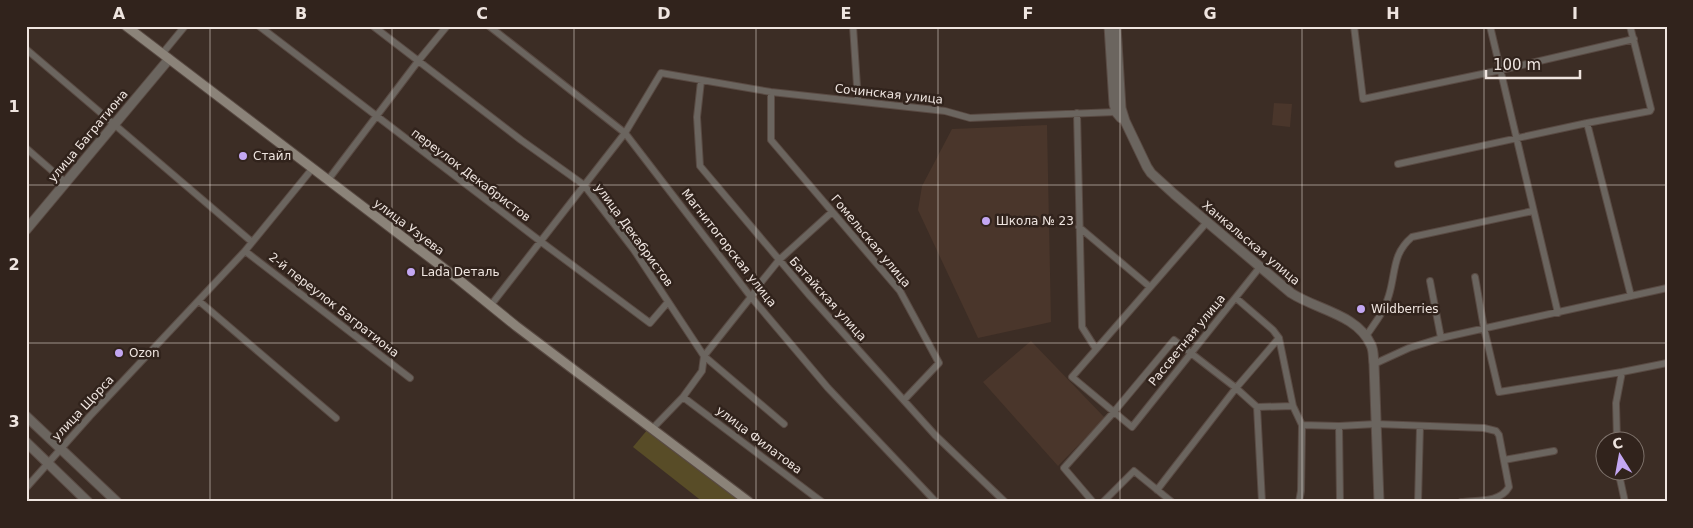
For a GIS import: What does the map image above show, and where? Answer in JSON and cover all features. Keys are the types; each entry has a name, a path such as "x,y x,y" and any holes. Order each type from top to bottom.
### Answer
{"main road":[{"name":"улица Узуева","path":"126,26 516,326 749,502"}],"street":[{"name":"улица Багратиона","path":"27,228 114,124 166,56 185,26"},
{"name":"переулок Декабристов","path":"259,26 650,323 668,302"},
{"name":"улица Декабристов","path":"373,26 521,140 584,185 634,250 704,356 784,424"},
{"path":"328,180 447,26"},
{"name":"Магнитогорская улица","path":"489,26 625,133 752,297 828,388 936,502"},
{"path":"853,26 858,101"},
{"path":"1109,26 1116,112"},
{"name":"Ханкальская улица","path":"1116,26 1120,101 1125,121 1151,173 1290,293 1302,301 1354,323 1366,336"},
{"path":"1354,26 1363,99 1501,70 1634,39"},
{"path":"1490,26 1558,313"},
{"path":"1398,164 1650,111 1652,109 1630,26"},
{"path":"26,49 252,242"},
{"name":"Сочинская улица","path":"625,133 661,74 771,92 945,111 970,118 1116,112"},
{"name":"Батайская улица","path":"701,81 697,117 700,166 779,260 935,435 1005,502"},
{"name":"Гомельская улица","path":"771,92 771,140 900,291 939,363 904,400"},
{"name":"Ханкальская улица","path":"1116,112 1125,121"},
{"path":"1077,113 1082,327 1096,349"},
{"path":"1587,123 1630,296"},
{"path":"491,305 625,133"},
{"path":"26,148 65,182"},
{"name":"улица Щорса","path":"26,488 245,251 312,169"},
{"path":"1379,502 1374,364 1372,347 1366,336 1382,313 1390,294 1397,258 1404,245 1412,238 1533,211"},
{"path":"653,428 683,397 702,371 704,356 752,297 762,280 779,260 832,212"},
{"path":"1114,413 1072,377 1207,222"},
{"path":"1079,227 1150,287"},
{"name":"2-й переулок Багратиона","path":"245,251 410,378"},
{"name":"Рассветная улица","path":"1114,413 1132,427 1260,267"},
{"path":"1475,277 1484,328 1499,392 1667,363"},
{"path":"1430,281 1442,338"},
{"path":"1374,364 1409,348 1442,338 1667,288"},
{"path":"1236,298 1273,330 1279,338 1293,406 1302,425 1301,491 1299,502"},
{"path":"199,301 336,418"},
{"path":"1157,490 1236,388 1279,338"},
{"name":"Рассветная улица","path":"1093,502 1064,468 1114,413 1174,340 1191,354"},
{"path":"1191,354 1236,388 1257,407 1293,406"},
{"path":"1617,430 1616,403 1622,372"},
{"name":"улица Филатова","path":"683,397 822,502"},
{"path":"1257,407 1262,502"},
{"path":"26,416 117,502"},
{"path":"1302,425 1376,424 1490,428 1499,435 1509,487 1505,494 1495,499 1461,502"},
{"path":"1339,426 1340,502"},
{"path":"1418,502 1420,426"},
{"path":"26,442 88,502"},
{"path":"1504,460 1554,451"},
{"path":"1103,502 1134,471 1172,502"},
{"path":"1620,480 1625,502"}],"shaded area":[{"path":"1274,103 1292,104 1290,127 1272,125"},
{"name":"Школа № 23","path":"1047,125 1051,322 978,338 918,210 922,186 952,129"},
{"path":"1031,341 1105,418 1058,466 983,382"},
{"path":"648,429 743,502 703,502 633,447"}],"place":[{"name":"Стайл","path":"243,156"},
{"name":"Школа № 23","path":"986,221"},
{"name":"Lada Dеталь","path":"411,272"},
{"name":"Wildberries","path":"1361,309"},
{"name":"Ozon","path":"119,353"}]}
